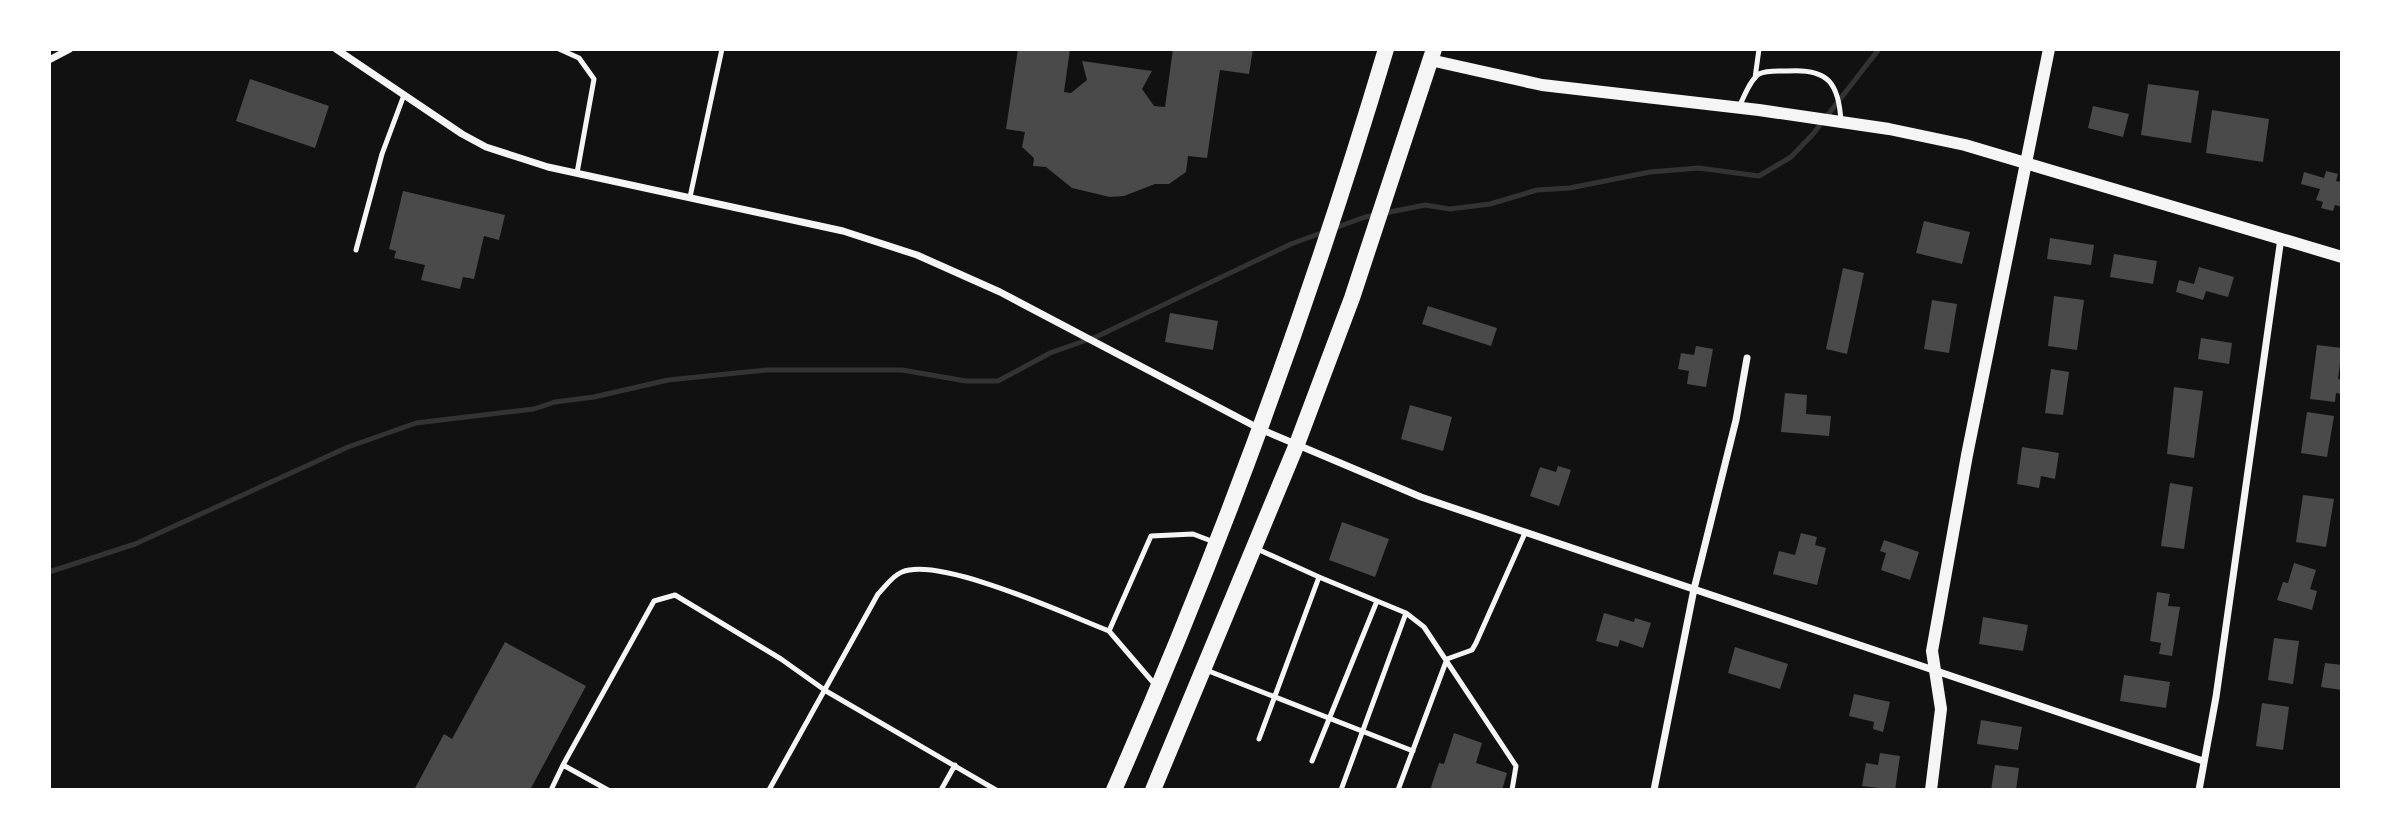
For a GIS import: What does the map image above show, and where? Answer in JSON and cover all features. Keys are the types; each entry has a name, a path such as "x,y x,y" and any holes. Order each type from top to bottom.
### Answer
{"main road":[{"path":"1114,790 1158,689 1260,429 1386,49"},
{"path":"1153,790 1297,444 1352,298 1432,55"}],"street":[{"path":"49,60 70,49"},
{"path":"336,49 486,147 577,173 843,231 916,255 1000,292 1260,429 1421,497 2203,761"},
{"path":"1931,790 1939,744 1941,709 1932,651 1967,455 2049,49"},
{"path":"1432,55 1542,85 1739,107 1952,142 2342,257"},
{"path":"2199,790 2216,696 2281,239"},
{"path":"1654,790 1694,589 1736,420 1747,358"}],"lane":[{"path":"559,49 579,58 594,79 577,173"},
{"path":"690,198 722,49"},
{"path":"1755,78 1759,49"},
{"path":"1739,107 1755,78 1762,72 1798,70 1823,75 1840,95 1841,122"},
{"path":"356,250 382,154 404,94"},
{"path":"1398,790 1447,659 1472,650 1525,533"},
{"path":"1109,631 1151,536 1193,534 1217,543"},
{"path":"1255,548 1406,613 1428,631 1516,766 1512,790"},
{"path":"769,790 878,594 900,572 922,568 961,576 1109,631 1158,689"},
{"path":"1259,739 1319,576"},
{"path":"551,790 654,601 675,595 701,608 825,691 996,790"},
{"path":"1312,761 1377,601"},
{"path":"1340,790 1406,613"},
{"path":"1203,668 1413,751"},
{"path":"563,765 608,790"},
{"path":"941,790 955,765"}],"building":[{"path":"1018,49 1070,49 1064,92 1071,93 1087,80 1082,61 1152,71 1142,89 1154,106 1165,107 1173,49 1253,49 1249,74 1220,70 1207,158 1188,156 1186,172 1169,184 1155,184 1124,196 1110,197 1072,188 1046,167 1033,166 1034,158 1022,147 1025,132 1006,129"},
{"path":"250,79 329,106 315,148 236,121"},
{"path":"2148,84 2199,91 2191,143 2141,135"},
{"path":"2093,106 2129,114 2123,137 2088,128"},
{"path":"2212,110 2269,119 2263,162 2206,153"},
{"path":"2326,171 2338,174 2336,181 2342,182 2342,207 2335,205 2333,211 2321,208 2323,202 2316,200 2320,189 2301,184 2304,172 2324,178"},
{"path":"403,191 505,215 499,240 484,236 474,279 463,277 460,289 421,280 425,265 394,258 396,251 389,249"},
{"path":"1924,221 1970,232 1962,264 1916,253"},
{"path":"2050,238 2094,245 2091,265 2047,259"},
{"path":"2114,254 2157,261 2153,284 2110,277"},
{"path":"2199,267 2234,277 2228,297 2206,291 2203,300 2176,292 2179,280 2194,284"},
{"path":"1843,268 1864,273 1847,354 1826,349"},
{"path":"2054,296 2084,300 2077,350 2048,346"},
{"path":"1932,300 1957,304 1949,353 1924,349"},
{"path":"1428,306 1497,328 1491,346 1422,324"},
{"path":"1170,313 1218,321 1213,350 1165,342"},
{"path":"2201,338 2232,343 2229,364 2198,359"},
{"path":"2317,345 2342,348 2338,379 2342,380 2342,394 2336,393 2335,402 2310,399"},
{"path":"1696,346 1713,349 1706,387 1687,384 1689,371 1678,369 1681,353 1694,355"},
{"path":"2051,369 2069,372 2063,415 2045,413"},
{"path":"2174,387 2203,391 2194,458 2167,454"},
{"path":"1785,393 1807,395 1806,414 1831,416 1829,436 1781,432"},
{"path":"1410,405 1452,417 1443,451 1401,439"},
{"path":"2307,412 2334,416 2327,457 2301,453"},
{"path":"2022,447 2059,453 2055,479 2041,476 2039,488 2017,484"},
{"path":"1558,466 1571,470 1559,506 1530,496 1540,467 1556,472"},
{"path":"2170,483 2193,487 2184,549 2161,546"},
{"path":"2303,495 2334,499 2326,547 2296,542"},
{"path":"1342,522 1389,539 1375,577 1329,560"},
{"path":"1801,533 1817,537 1815,545 1826,548 1817,585 1773,574 1779,551 1795,555"},
{"path":"1884,540 1919,552 1910,580 1881,570 1886,553 1880,551"},
{"path":"2294,563 2316,570 2310,589 2317,591 2312,610 2277,600 2283,582 2288,583"},
{"path":"2157,592 2170,594 2168,606 2180,607 2172,656 2159,654 2161,643 2150,641"},
{"path":"1604,613 1634,622 1635,618 1651,623 1643,648 1620,640 1618,647 1596,641"},
{"path":"1983,617 2028,625 2023,651 1979,644"},
{"path":"2274,638 2299,641 2293,684 2268,680"},
{"path":"505,642 586,686 530,790 414,790 444,734 452,739"},
{"path":"1735,647 1788,664 1780,689 1728,673"},
{"path":"2325,663 2342,665 2342,690 2321,687"},
{"path":"2124,675 2170,682 2166,708 2120,701"},
{"path":"1854,694 1890,702 1883,732 1873,729 1874,722 1849,716"},
{"path":"2262,703 2289,707 2283,750 2256,746"},
{"path":"1981,720 2022,727 2018,750 1977,744"},
{"path":"1454,733 1482,743 1476,763 1507,773 1502,790 1430,790 1439,763 1444,764"},
{"path":"1880,753 1900,756 1895,790 1862,786 1866,763 1878,765"},
{"path":"1995,765 2019,768 2016,790 1991,790"}],"waterway":[{"path":"49,572 135,544 348,447 416,423 534,409 555,402 594,397 668,380 766,370 902,370 966,381 998,381 1050,353 1098,336 1291,244 1365,217 1425,205 1450,209 1490,204 1537,190 1570,188 1650,172 1699,168 1759,176 1791,157 1813,134 1879,49"}]}
